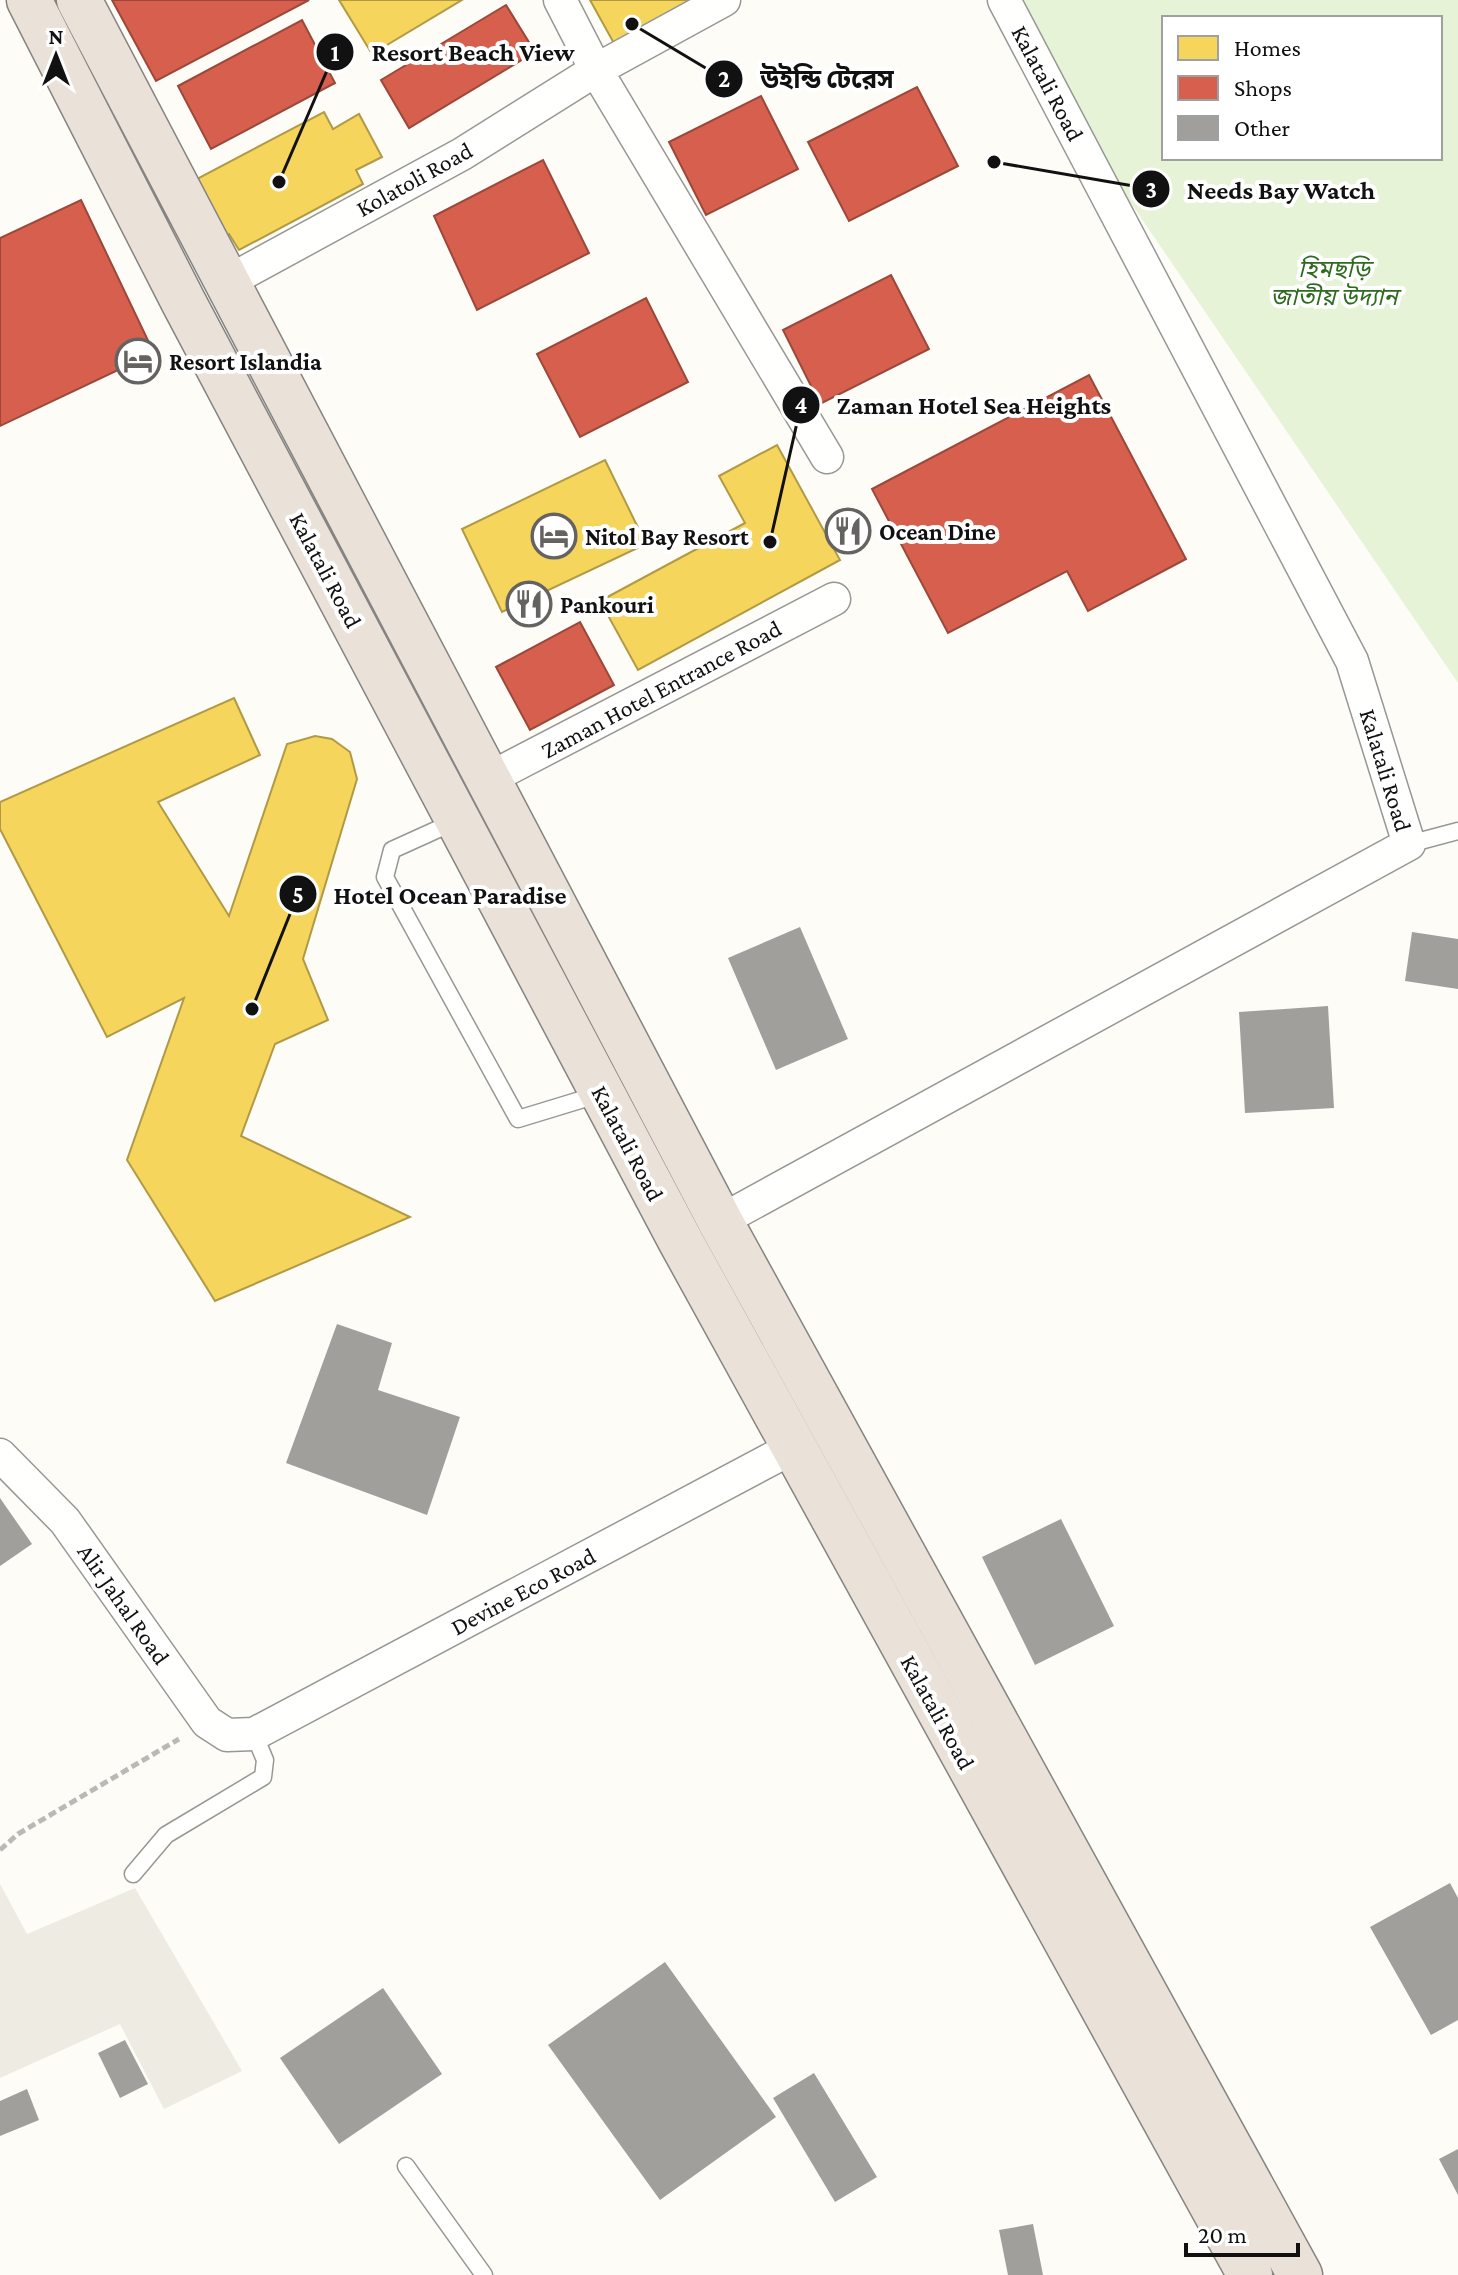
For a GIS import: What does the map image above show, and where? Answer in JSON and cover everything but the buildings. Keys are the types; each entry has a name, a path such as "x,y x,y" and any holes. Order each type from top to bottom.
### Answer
{"highway":[{"name":"Kalatali Road","path":"29,0 184,303 792,1448 1250,2275"},
{"name":"Kalatali Road","path":"79,0 720,1221 1300,2275"},
{"path":"81,101 121,82"}],"street":[{"path":"560,0 596,70 827,457"},
{"name":"Kolatoli Road","path":"227,282 462,154 596,70 724,0"},
{"name":"Kalatali Road","path":"720,1221 1409,844 1352,661 1004,0"},
{"name":"Zaman Hotel Entrance Road","path":"488,779 834,599"},
{"name":"Devine Eco Road","path":"254,1734 792,1448"},
{"name":"Alir Jahal Road","path":"0,1455 65,1521 207,1722"},
{"path":"207,1722 227,1735 254,1734"}],"lane":[{"path":"459,819 392,850 385,877 518,1119 602,1093"},
{"path":"1409,844 1458,831"},
{"path":"133,1874 166,1835 263,1777 265,1760 254,1734"},
{"path":"406,2166 484,2275"}],"path":[{"path":"0,1850 18,1834 207,1722"}],"green space":[{"name":"হিমছড়ি জাতীয় উদ্যান","path":"1021,0 1458,0 1458,683 1028,52"}],"shaded area":[{"path":"0,1884 27,1934 135,1888 242,2071 164,2109 120,2024 0,2078"}],"place":[{"name":"উইন্ডি টেরেস","path":"632,24"},
{"name":"Needs Bay Watch","path":"994,162"},
{"name":"Resort Beach View","path":"279,182"},
{"name":"Resort Islandia","path":"138,361"},
{"name":"Ocean Dine","path":"848,531"},
{"name":"Nitol Bay Resort","path":"554,536"},
{"name":"Zaman Hotel Sea Heights","path":"770,542"},
{"name":"Pankouri","path":"529,604"},
{"name":"Hotel Ocean Paradise","path":"252,1009"}]}
